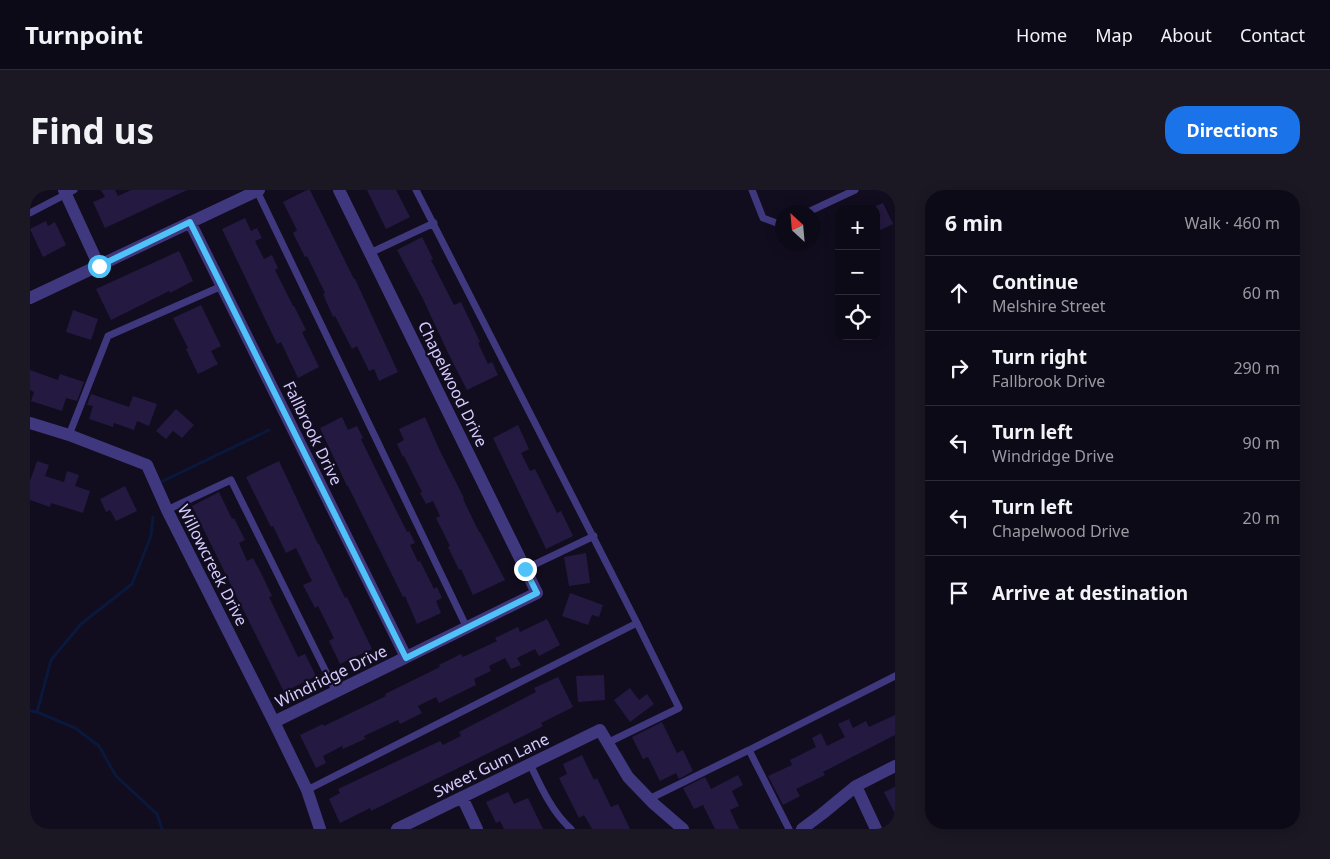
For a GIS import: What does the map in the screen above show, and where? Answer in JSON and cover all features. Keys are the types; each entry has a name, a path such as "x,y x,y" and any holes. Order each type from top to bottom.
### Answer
{"street":[{"name":"Chapelwood Drive","path":"339,190 537,593"},
{"path":"68,191 99,266"},
{"path":"30,298 258,191"},
{"name":"Fallbrook Drive","path":"190,222 406,658"},
{"name":"Willowcreek Drive","path":"30,423 69,435 147,465 167,510 307,790 320,829"},
{"name":"Windridge Drive","path":"274,722 537,593"},
{"name":"Sweet Gum Lane","path":"397,829 600,730 607,742"},
{"path":"607,742 628,776 649,799 683,829"},
{"path":"802,829 856,786 895,766"},
{"path":"856,786 876,829"},
{"path":"462,797 477,829"}],"lane":[{"path":"416,190 594,536 678,708 607,742"},
{"path":"752,190 763,218 775,222"},
{"path":"820,206 854,190"},
{"path":"30,213 68,191"},
{"path":"258,191 467,628"},
{"path":"370,253 434,223"},
{"path":"69,435 108,336 222,286"},
{"path":"167,510 231,480 336,692"},
{"path":"525,569 594,536"},
{"path":"307,790 638,623"},
{"path":"649,799 895,676"},
{"path":"749,750 789,829"},
{"path":"530,764 541,787 561,819 571,829"}],"building":[{"path":"101,190 115,190 118,196 131,190 187,190 105,228 93,202 105,197"},
{"path":"310,190 355,279 398,372 379,381 374,369 369,371 357,346 352,349 335,316 333,317 323,294 325,293 307,256 305,257 293,233 297,230 283,202"},
{"path":"367,190 396,190 410,217 386,229"},
{"path":"883,203 893,224 880,230 880,205 878,205"},
{"path":"245,218 251,231 257,228 262,238 255,241 264,259 272,255 278,268 275,270 306,330 302,332 319,367 298,378 281,342 277,344 222,229"},
{"path":"46,221 48,226 55,222 66,245 43,257 30,229"},
{"path":"422,237 433,259 431,260 454,305 461,302 488,364 492,362 498,375 467,390 397,250"},
{"path":"179,251 193,281 111,320 96,289"},
{"path":"201,305 221,346 211,351 218,364 198,374 173,318"},
{"path":"73,310 98,319 91,340 66,332"},
{"path":"30,370 58,380 60,374 84,382 77,401 66,398 62,411 31,401 34,392 30,390"},
{"path":"91,394 129,407 133,396 157,404 149,426 137,421 134,430 114,423 113,427 89,419 93,406 87,405"},
{"path":"176,409 194,425 182,438 173,431 166,439 156,431"},
{"path":"342,417 348,430 357,426 363,438 361,439 379,476 407,532 409,531 415,543 410,545 418,562 420,561 434,589 437,587 442,598 436,601 441,613 417,624 405,596 403,597 320,428"},
{"path":"425,417 479,532 505,580 473,595 448,547 450,546 436,518 440,516 433,501 426,504 420,493 422,492 397,444 404,440 399,429"},
{"path":"518,425 529,449 521,453 530,471 535,469 557,513 561,511 573,536 546,549 493,438"},
{"path":"37,461 49,465 45,476 64,482 67,471 79,475 75,486 90,491 83,513 51,503 50,507 30,500 30,481"},
{"path":"279,461 318,544 345,598 347,597 372,649 340,664 329,641 334,638 318,606 315,608 303,585 312,581 296,548 286,553 246,477"},
{"path":"125,486 137,511 116,521 110,510 106,512 100,499"},
{"path":"219,492 245,540 239,543 247,561 253,558 272,596 269,597 298,657 305,654 316,676 284,692 192,506"},
{"path":"586,553 590,583 569,586 564,557"},
{"path":"570,593 603,605 599,617 592,615 588,625 562,616"},
{"path":"547,619 560,645 539,656 535,649 517,658 521,665 511,669 505,658 489,666 491,671 474,679 476,685 439,703 436,697 418,706 422,713 400,724 398,720 364,736 365,739 343,749 342,746 323,756 326,763 316,768 300,735 323,724 324,726 386,696 385,694 440,667 439,665 461,654 463,657 497,641 495,638 518,627 520,632"},
{"path":"604,675 605,700 578,702 576,676"},
{"path":"558,677 573,707 541,723 543,726 513,741 371,811 370,808 340,823 329,799 340,793 338,789 440,741 443,745 461,736 459,732 536,692 534,688"},
{"path":"630,688 639,700 647,694 654,704 630,722 614,700"},
{"path":"895,715 895,735 823,772 825,775 796,789 800,796 783,805 768,776 792,765 790,760 816,747 812,738 821,733 827,746 845,737 838,724 849,719 853,728 866,721 869,727"},
{"path":"662,722 677,753 683,750 693,771 679,779 676,773 660,781 648,757 643,759 632,737"},
{"path":"582,755 594,780 597,778 611,807 618,804 630,829 592,829 584,815 579,818 559,778 567,774 563,764"},
{"path":"738,775 743,785 732,791 739,806 730,810 739,829 715,829 703,805 694,809 683,788 705,777 711,789"},
{"path":"895,787 895,814 884,792"},
{"path":"508,792 514,804 528,798 543,829 504,829 500,821 496,823 486,802"}],"waterway":[{"path":"163,481 269,430"},
{"path":"37,712 51,660 81,624 132,584 151,536 153,517"},
{"path":"30,711 37,712 75,728 99,746 116,776 157,814 162,829"}],"route":[{"path":"99,266 190,222 406,658 537,593 525,569"}]}
